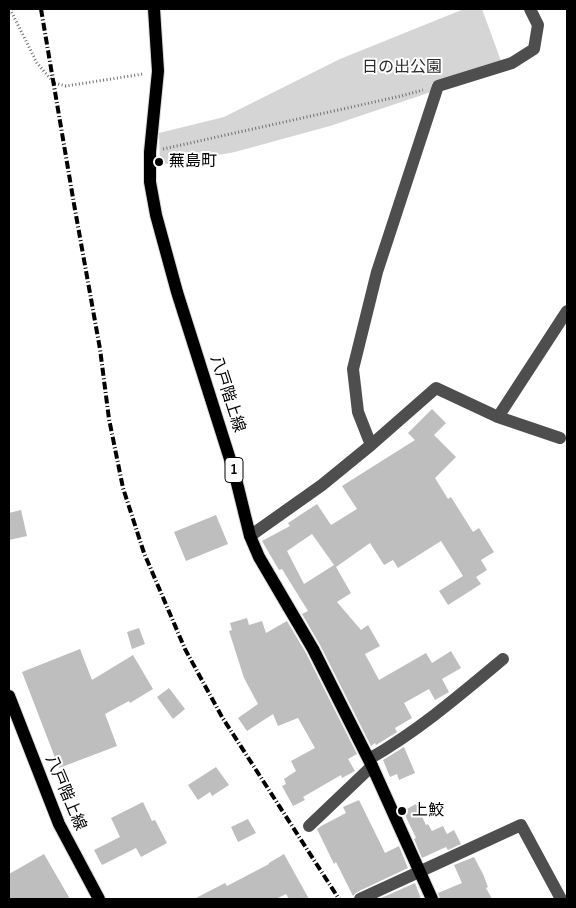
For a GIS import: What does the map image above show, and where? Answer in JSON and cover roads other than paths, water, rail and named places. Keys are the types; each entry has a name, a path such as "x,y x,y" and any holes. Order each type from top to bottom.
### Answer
{"main road":[{"name":"八戸階上線","path":"154,9 158,71 150,152 150,182 156,215 177,292 235,475 250,536 259,557 313,649 370,762 432,899"},
{"name":"八戸階上線","path":"9,696 60,824 99,899"}],"street":[{"path":"371,445 358,412 353,370 377,272 438,86 512,63 534,49 538,25 530,9"},
{"path":"498,417 567,312"},
{"path":"250,536 322,485 436,388 498,417 560,438"},
{"path":"309,826 370,762 437,714 503,659"},
{"path":"360,899 521,825 562,890"}],"railway":[{"path":"41,9 100,349 109,419 123,488 144,553 185,649 222,717 339,899"}],"place":[{"name":"蕪島町","path":"159,162"},
{"name":"上鮫","path":"402,811"}],"park label":[{"name":"日の出公園","path":"402,68"}]}
